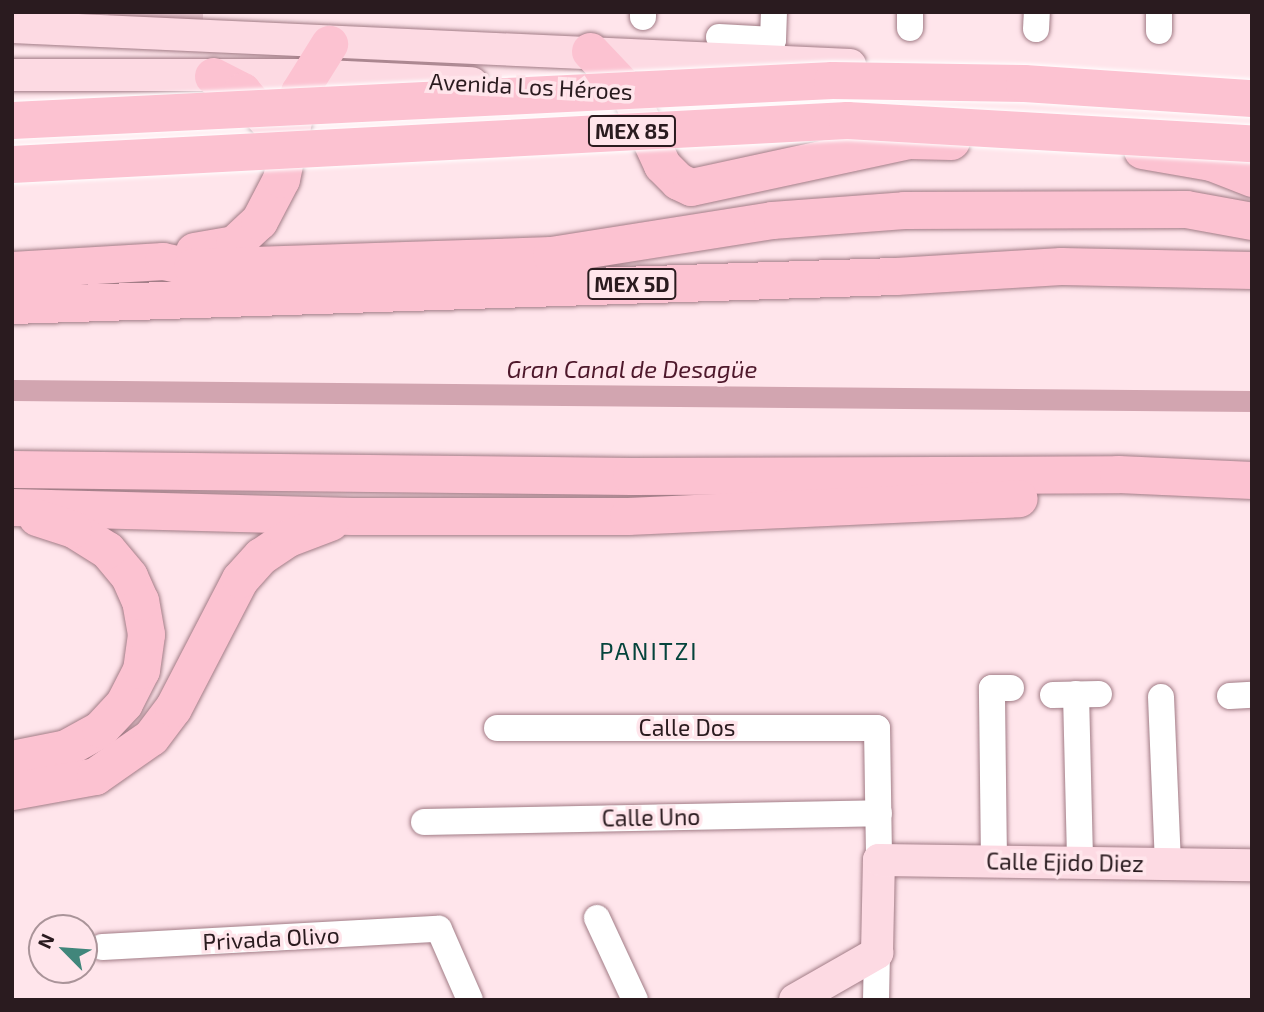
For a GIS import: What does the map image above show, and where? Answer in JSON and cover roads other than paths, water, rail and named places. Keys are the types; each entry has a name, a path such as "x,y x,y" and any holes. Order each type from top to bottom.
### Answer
{"highway":[{"path":"163,261 186,251 221,249 247,234 275,194 306,75 329,44"},
{"path":"590,51 628,91 662,165 678,181 704,217"},
{"path":"213,76 242,91 265,114 278,138 284,165"},
{"name":"MEX 85","path":"12,120 832,80 1024,83 1252,98"},
{"path":"704,217 675,146 678,122 695,103 720,94"},
{"name":"MEX 85","path":"12,164 847,120 1252,143"},
{"path":"704,217 742,177 908,140 1152,150 1211,162 1252,178"},
{"path":"12,270 163,261 192,267 551,255 704,217 904,210 1186,209 1252,221"},
{"name":"MEX 5D","path":"12,305 869,277 1061,266 1252,270"},
{"path":"12,469 617,476 1118,474 1252,480"},
{"path":"12,508 352,516 628,516 1033,498 1118,474"},
{"path":"12,508 73,529 107,550 134,589 146,634 141,670 124,704 100,729 66,748 12,759"},
{"path":"12,791 62,786 95,776 121,762 151,737 173,708 240,579 261,556 288,538 352,516"}],"main road":[{"name":"Avenida Los Héroes","path":"12,27 329,44 590,51 1048,72 1252,85"},
{"name":"Avenida Los Héroes","path":"12,75 306,75 628,91 893,96 1048,72"},
{"name":"Calle Ejido Diez","path":"879,860 1252,865"},
{"path":"795,1000 877,953 879,860"}],"street":[{"path":"719,37 773,40 774,12"},
{"path":"994,861 992,688 1011,688"},
{"path":"1076,694 1080,862"},
{"path":"1161,697 1168,864"},
{"name":"Calle Dos","path":"497,728 877,728 879,813"},
{"path":"879,813 879,860"},
{"name":"Calle Uno","path":"424,822 879,813"},
{"path":"597,918 635,1000"},
{"name":"Privada Olivo","path":"103,947 439,929 470,1000"},
{"path":"876,1000 877,953"}],"waterway":[{"name":"Gran Canal de Desagüe","path":"12,390 1252,401"}],"district":[{"name":"PANITZI","path":"649,651"}]}
